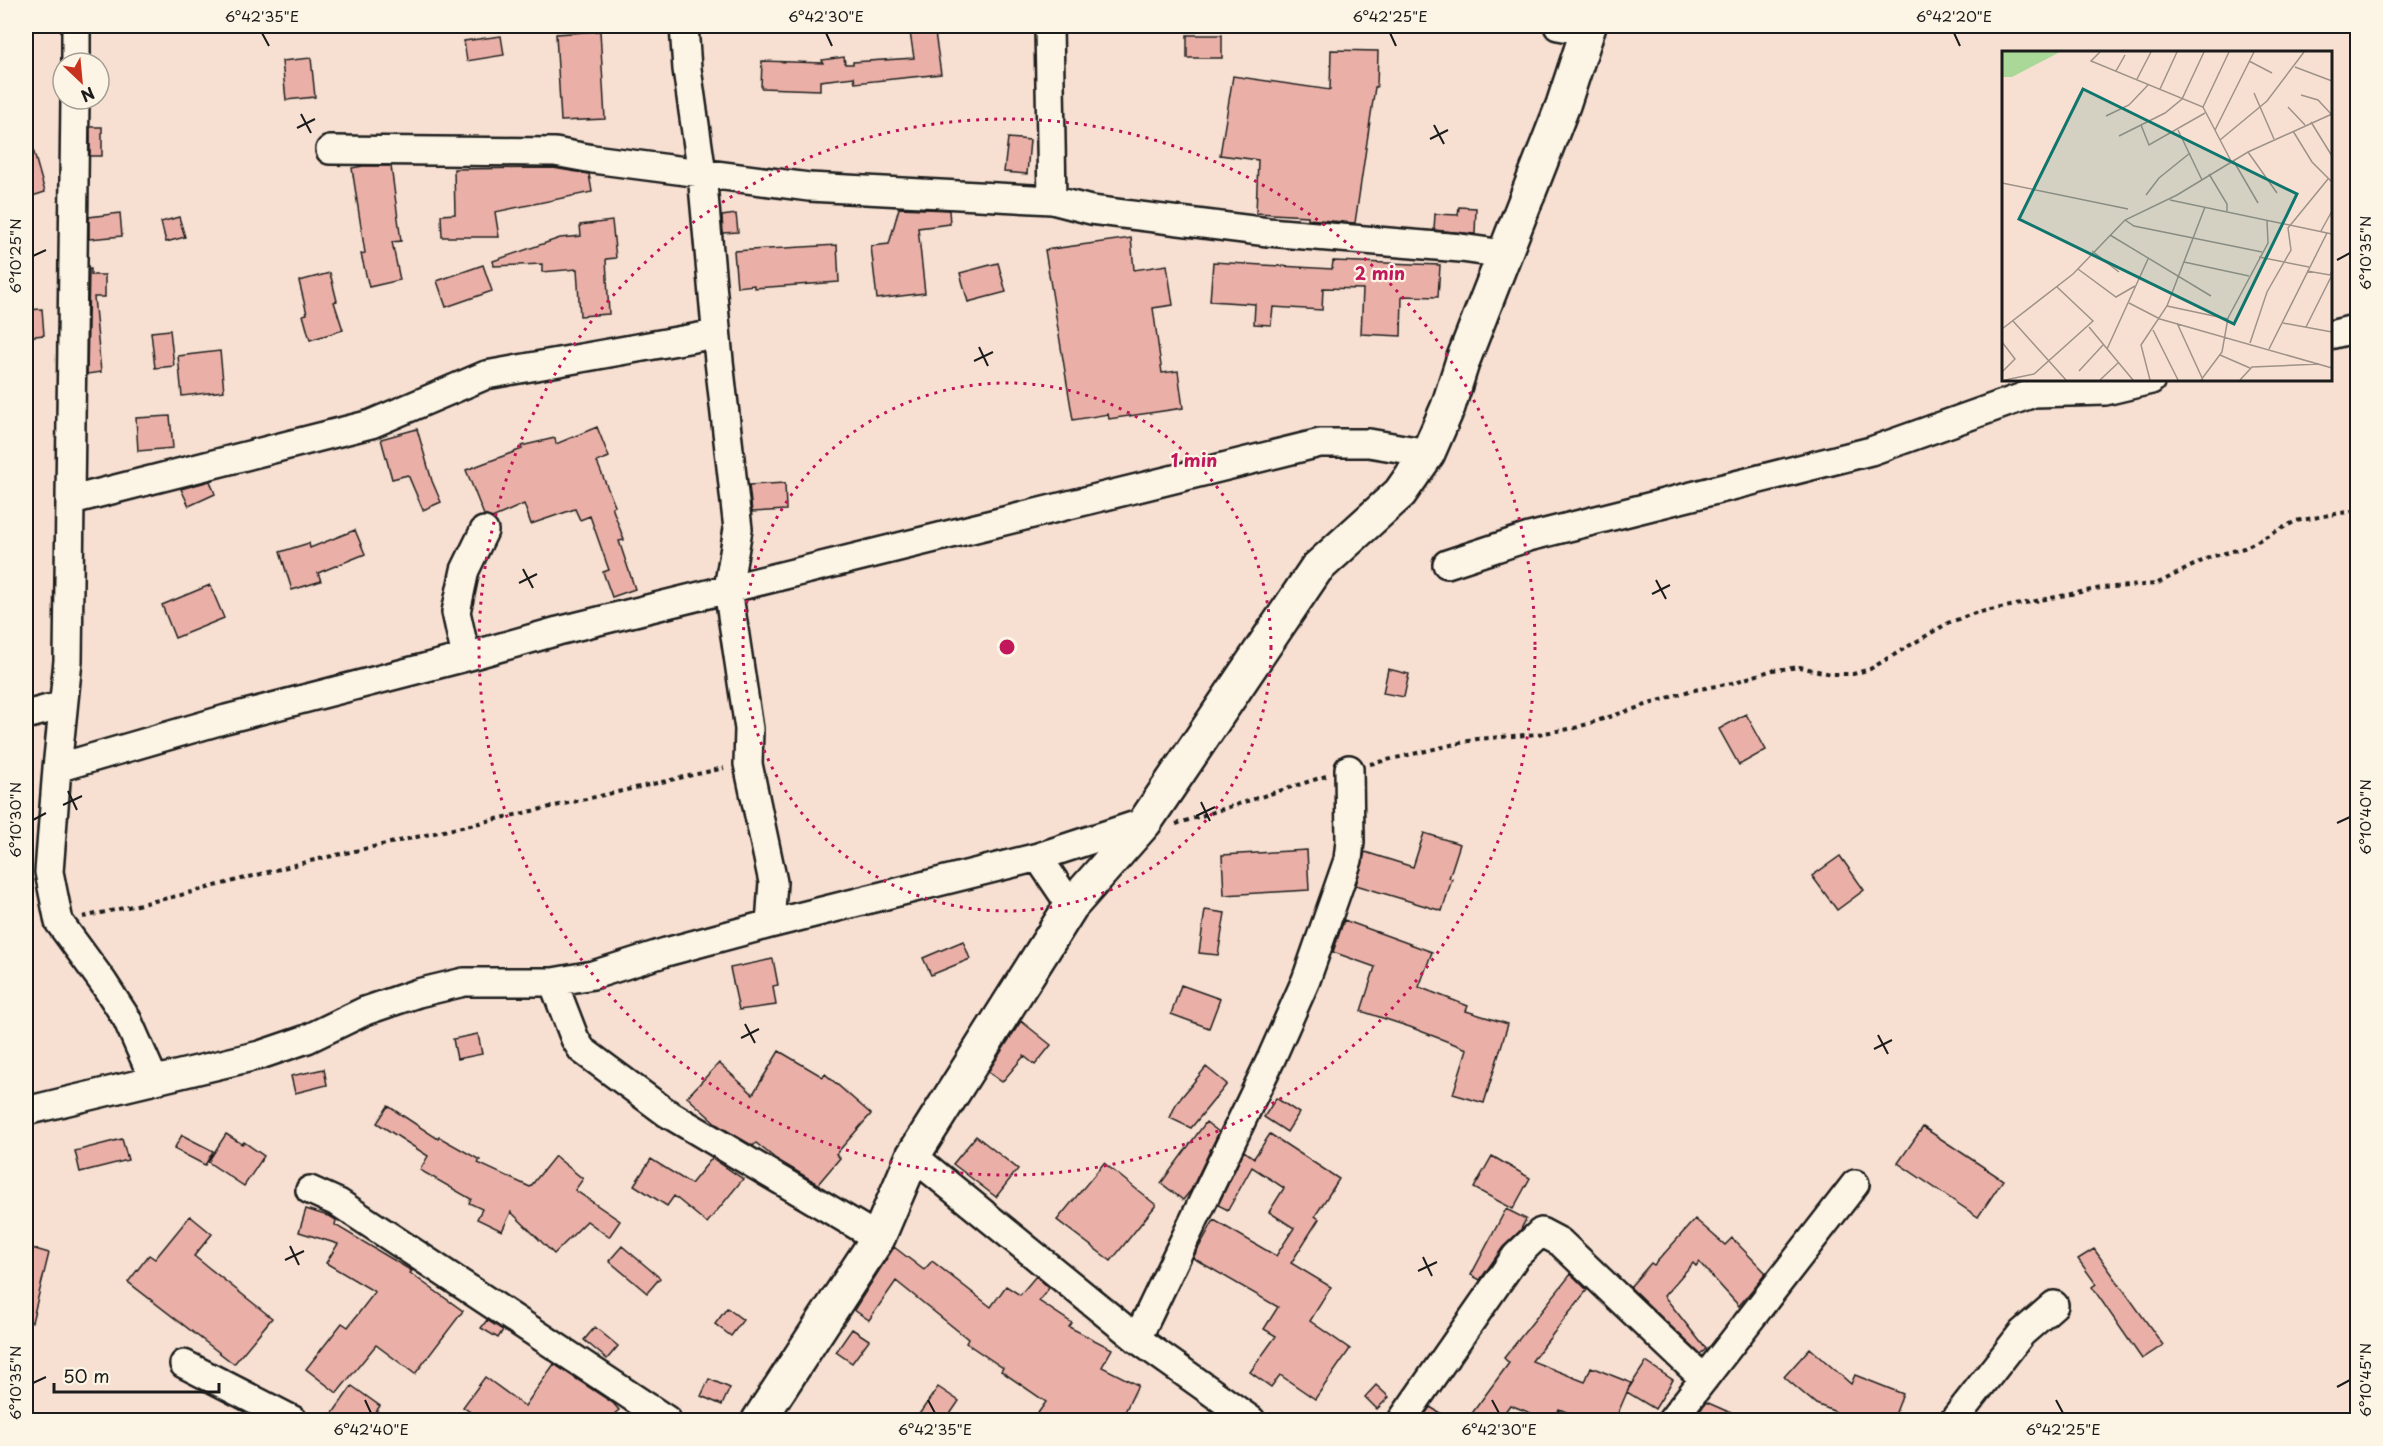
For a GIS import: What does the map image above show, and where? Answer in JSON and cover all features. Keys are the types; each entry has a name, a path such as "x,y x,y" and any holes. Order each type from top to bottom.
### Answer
{"street":[{"path":"76,26 76,51"},
{"path":"684,26 687,69 702,174 716,334 738,529 728,589 749,729 748,764 774,882 770,924"},
{"path":"1049,26 1052,200"},
{"path":"759,1420 878,1238 914,1156 1071,906 1145,822 1316,569 1400,493 1428,453 1448,407 1463,360 1563,105 1578,27"},
{"path":"75,111 72,500 68,661 49,872 59,922 127,1019 154,1080"},
{"path":"330,150 555,152 809,187 1052,200 1091,210 1268,232 1461,248 1504,254"},
{"path":"2332,335 2358,328"},
{"path":"72,500 371,424 486,375 716,334"},
{"path":"1447,564 1529,537 1871,451 2034,393 2105,391 2147,381"},
{"path":"57,768 226,719 558,631 1320,443 1369,443 1428,453"},
{"path":"466,657 456,612 465,570 484,531"},
{"path":"26,715 63,705"},
{"path":"1137,1339 1271,1059 1306,980 1348,860 1349,769"},
{"path":"26,1111 261,1055 307,1039 365,1011 418,993 464,982 553,982 593,975 666,952 770,924 1038,857 1145,822"},
{"path":"1038,857 1071,906"},
{"path":"553,982 575,1040 582,1050 667,1113 878,1238"},
{"path":"914,1156 1137,1339 1251,1420"},
{"path":"1672,1420 1855,1184"},
{"path":"310,1190 339,1203 667,1420"},
{"path":"1402,1420 1516,1256 1541,1232 1560,1242 1704,1379"},
{"path":"1954,1420 2022,1333 2054,1305"},
{"path":"184,1364 293,1420"}],"path":[{"path":"1145,822 1176,824 1349,769 1477,740 1575,728 1689,691 1773,670 1800,667 1831,674 1853,674 1870,669 1948,623 1975,613 2101,588 2156,584 2210,557 2244,548 2296,521 2358,510"},
{"path":"59,922 177,896 310,861 640,788 706,771 748,764"}],"building":[{"path":"909,26 934,26 941,74 855,83 854,77 820,81 820,90 761,88 762,61 823,63 822,60 844,57 845,64 853,64 853,62 914,58"},
{"path":"600,31 605,119 561,121 556,34"},
{"path":"1187,35 1222,35 1222,58 1187,58"},
{"path":"501,36 504,55 467,61 464,41"},
{"path":"1331,50 1378,51 1377,87 1375,87 1355,223 1308,219 1308,216 1256,213 1258,160 1220,155 1233,76 1330,90"},
{"path":"311,58 315,97 286,100 282,61"},
{"path":"90,127 102,127 102,156 90,156"},
{"path":"1008,138 1030,140 1027,174 1004,172"},
{"path":"26,142 31,142 45,192 26,198"},
{"path":"391,166 401,241 392,242 400,280 369,287 361,254 365,253 352,168"},
{"path":"553,168 589,174 592,192 495,212 499,237 442,237 441,215 455,214 454,169"},
{"path":"1459,207 1476,208 1475,234 1434,230 1435,214 1458,215"},
{"path":"899,208 949,210 950,224 918,228 925,293 877,299 871,246 889,244"},
{"path":"120,213 122,236 89,239 89,217"},
{"path":"736,214 738,232 723,233 722,216"},
{"path":"179,217 185,237 166,242 161,222"},
{"path":"612,221 616,258 606,259 609,314 580,316 577,269 542,272 542,264 494,266 493,261 560,238 581,236 580,225"},
{"path":"1131,238 1134,270 1167,265 1173,305 1153,308 1162,373 1178,371 1183,408 1109,419 1108,414 1073,420 1045,250"},
{"path":"837,245 839,282 754,288 754,285 737,287 734,251"},
{"path":"1333,261 1440,265 1438,297 1402,296 1401,336 1361,334 1363,289 1323,288 1322,310 1273,307 1271,325 1254,324 1255,304 1210,301 1213,262 1332,269"},
{"path":"998,263 1006,292 968,302 960,273"},
{"path":"483,265 492,291 446,307 437,281"},
{"path":"89,269 91,269 91,275 105,275 105,297 94,297 101,372 87,374"},
{"path":"330,273 337,301 334,302 343,330 310,340 303,315 307,314 299,281"},
{"path":"42,309 44,335 26,337 26,310"},
{"path":"170,330 174,366 155,368 151,332"},
{"path":"220,351 224,391 182,396 178,356"},
{"path":"170,416 173,448 138,451 136,418"},
{"path":"597,427 609,457 597,462 615,506 612,507 624,540 619,541 635,589 612,597 603,572 609,570 590,516 580,520 575,509 531,524 524,504 492,518 484,515 466,470 522,449 521,446 555,438 556,444"},
{"path":"417,429 432,481 441,502 423,510 408,475 392,479 381,439"},
{"path":"210,481 215,494 189,506 181,489"},
{"path":"785,483 786,510 752,512 749,485"},
{"path":"355,530 365,554 318,573 321,581 292,590 280,552 309,543 310,548"},
{"path":"210,585 224,618 175,638 162,605"},
{"path":"1388,669 1409,674 1404,697 1383,693"},
{"path":"1746,714 1766,750 1739,765 1719,729"},
{"path":"1424,833 1460,844 1449,878 1452,879 1442,911 1356,885 1365,852 1413,867"},
{"path":"1307,850 1309,890 1224,895 1222,855"},
{"path":"1840,856 1864,890 1837,910 1812,876"},
{"path":"1205,910 1225,913 1218,955 1199,953"},
{"path":"1344,920 1432,952 1419,987 1468,1006 1466,1011 1508,1024 1484,1103 1453,1094 1467,1049 1361,1011 1375,967 1333,952"},
{"path":"963,941 970,959 931,975 923,958"},
{"path":"773,959 778,985 773,986 776,1005 739,1010 730,968"},
{"path":"1181,985 1220,999 1209,1028 1171,1014"},
{"path":"1021,1021 1051,1045 1035,1065 1024,1056 1002,1082 988,1072"},
{"path":"478,1034 482,1054 457,1059 453,1039"},
{"path":"779,1051 823,1077 825,1074 871,1114 836,1154 840,1158 818,1184 776,1159 756,1143 753,1146 719,1126 687,1097 719,1063 753,1094"},
{"path":"1206,1067 1227,1084 1191,1128 1170,1118 1176,1104"},
{"path":"324,1069 327,1085 295,1093 291,1076"},
{"path":"1276,1098 1299,1113 1287,1132 1264,1117"},
{"path":"388,1106 438,1139 439,1137 480,1160 478,1163 530,1187 555,1156 583,1179 575,1190 620,1221 609,1237 587,1221 554,1254 511,1212 502,1231 477,1219 482,1209 469,1203 471,1199 420,1170 428,1156 377,1123"},
{"path":"1206,1122 1219,1132 1191,1190 1183,1200 1161,1183"},
{"path":"1923,1127 2003,1180 1978,1217 1898,1163"},
{"path":"226,1134 242,1144 244,1142 264,1156 244,1186 208,1162"},
{"path":"1270,1134 1339,1179 1315,1216 1319,1219 1291,1263 1331,1287 1310,1321 1350,1349 1315,1399 1280,1375 1271,1387 1250,1372 1276,1336 1264,1329 1278,1307 1193,1258 1214,1220 1276,1256 1294,1228 1269,1212 1284,1188 1252,1167 1228,1210 1218,1205 1244,1151 1254,1158"},
{"path":"182,1135 213,1151 205,1165 174,1149"},
{"path":"976,1136 1018,1169 996,1197 953,1164"},
{"path":"122,1139 128,1160 80,1172 75,1151"},
{"path":"1492,1156 1530,1178 1513,1209 1474,1188"},
{"path":"712,1158 743,1179 707,1223 674,1196 667,1206 634,1185 651,1159 691,1184"},
{"path":"1104,1163 1156,1205 1111,1261 1057,1220"},
{"path":"306,1209 336,1220 335,1225 412,1271 410,1273 463,1311 415,1374 376,1345 337,1393 306,1369 342,1323 348,1327 375,1292 326,1263 338,1244 299,1232"},
{"path":"1506,1209 1526,1219 1520,1231 1503,1247 1480,1280 1471,1275"},
{"path":"190,1216 212,1234 194,1256 272,1318 234,1364 128,1282 149,1255 155,1259"},
{"path":"1695,1219 1725,1245 1732,1238 1766,1273 1739,1306 1699,1262 1696,1266 1693,1263 1664,1296 1706,1349 1700,1354 1630,1287 1651,1263 1654,1265"},
{"path":"622,1246 660,1278 647,1293 609,1261"},
{"path":"894,1247 924,1270 932,1261 991,1307 1006,1286 1020,1295 1036,1276 1049,1288 1039,1301 1072,1323 1069,1327 1112,1349 1102,1367 1138,1385 1121,1420 1033,1420 1046,1402 1001,1371 1003,1368 966,1343 968,1339 896,1281 869,1320 854,1310"},
{"path":"32,1248 49,1253 32,1322 26,1321 26,1275"},
{"path":"2094,1249 2163,1345 2142,1359 2092,1287 2096,1284 2078,1259"},
{"path":"1571,1274 1587,1290 1532,1361 1585,1382 1591,1367 1631,1383 1627,1391 1646,1362 1673,1380 1655,1409 1627,1392 1615,1420 1587,1420 1559,1409 1555,1420 1549,1420 1510,1405 1499,1420 1467,1420 1509,1363 1504,1358"},
{"path":"727,1308 743,1320 731,1336 715,1324"},
{"path":"487,1320 503,1330 498,1338 481,1328"},
{"path":"595,1327 618,1346 607,1359 584,1340"},
{"path":"852,1329 869,1340 852,1363 836,1352"},
{"path":"1810,1348 1851,1384 1855,1375 1903,1394 1893,1420 1856,1420 1816,1404 1784,1377"},
{"path":"554,1364 613,1403 619,1410 607,1420 482,1420 463,1407 485,1377 525,1406"},
{"path":"709,1379 730,1388 722,1405 701,1396"},
{"path":"1376,1385 1389,1397 1377,1409 1365,1397"},
{"path":"352,1386 380,1406 370,1420 328,1420"},
{"path":"938,1387 959,1401 946,1420 915,1420"},
{"path":"1706,1402 1747,1420 1694,1420"},
{"path":"1430,1407 1452,1420 1421,1420"}]}
